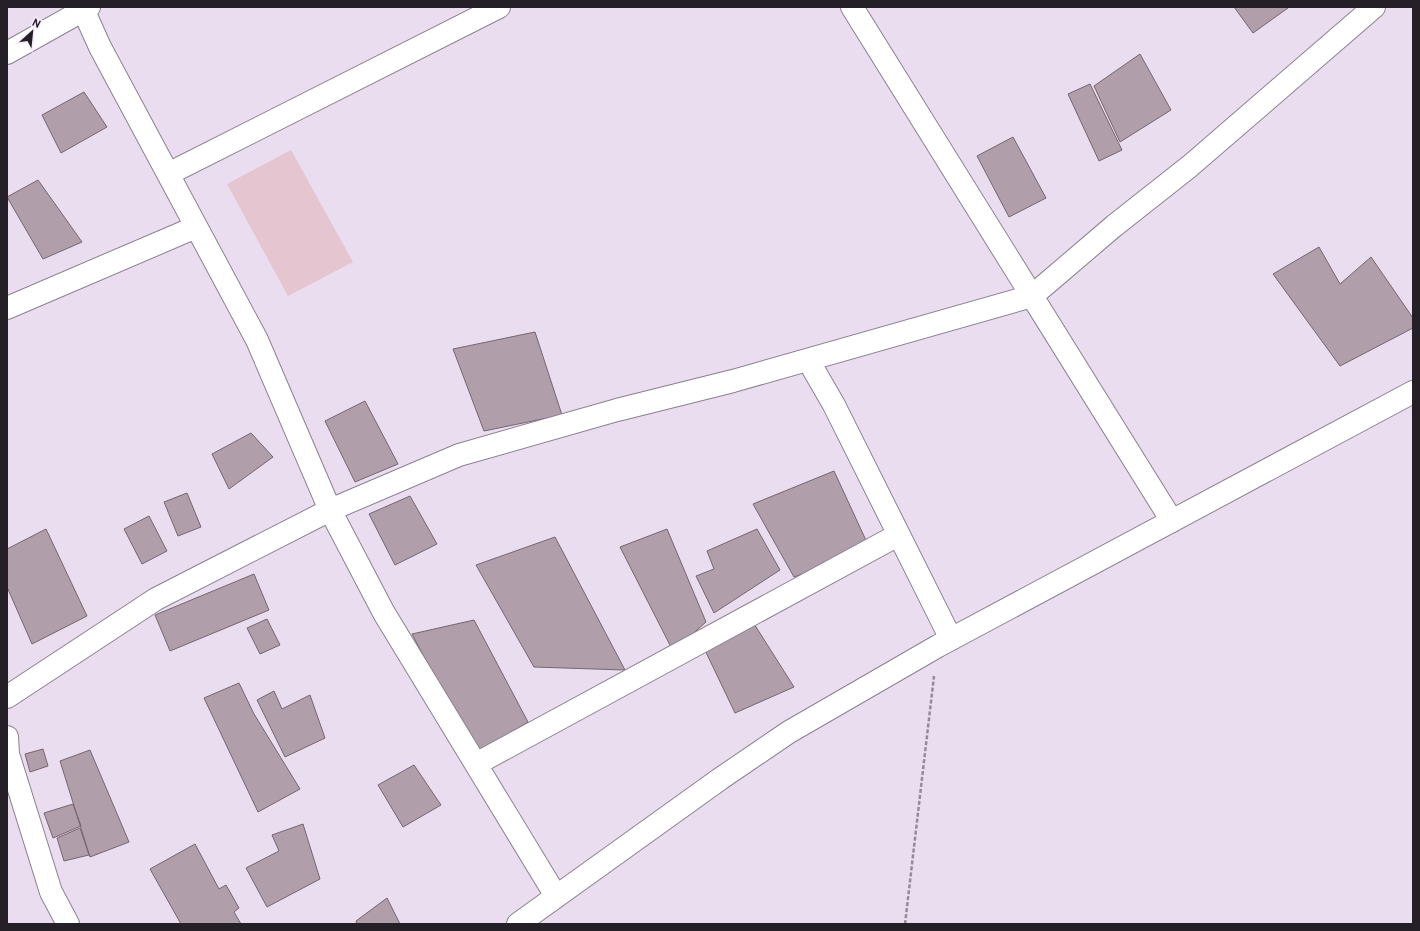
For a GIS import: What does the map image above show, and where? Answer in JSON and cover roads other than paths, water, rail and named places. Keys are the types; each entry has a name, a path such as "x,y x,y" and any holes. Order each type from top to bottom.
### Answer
{"street":[{"path":"168,174 499,7"},
{"path":"852,7 1172,521"},
{"path":"7,697 156,600 330,510 459,455 617,410 733,381 1032,296 1114,226 1190,166 1374,7"},
{"path":"7,53 85,8 100,47 257,340 330,510 384,613 556,896"},
{"path":"7,308 196,227"},
{"path":"808,360 834,405 898,535 944,642"},
{"path":"518,924 720,779 789,732 944,642 1413,392"},
{"path":"476,764 898,535"},
{"path":"7,748 51,892 68,924"}]}
